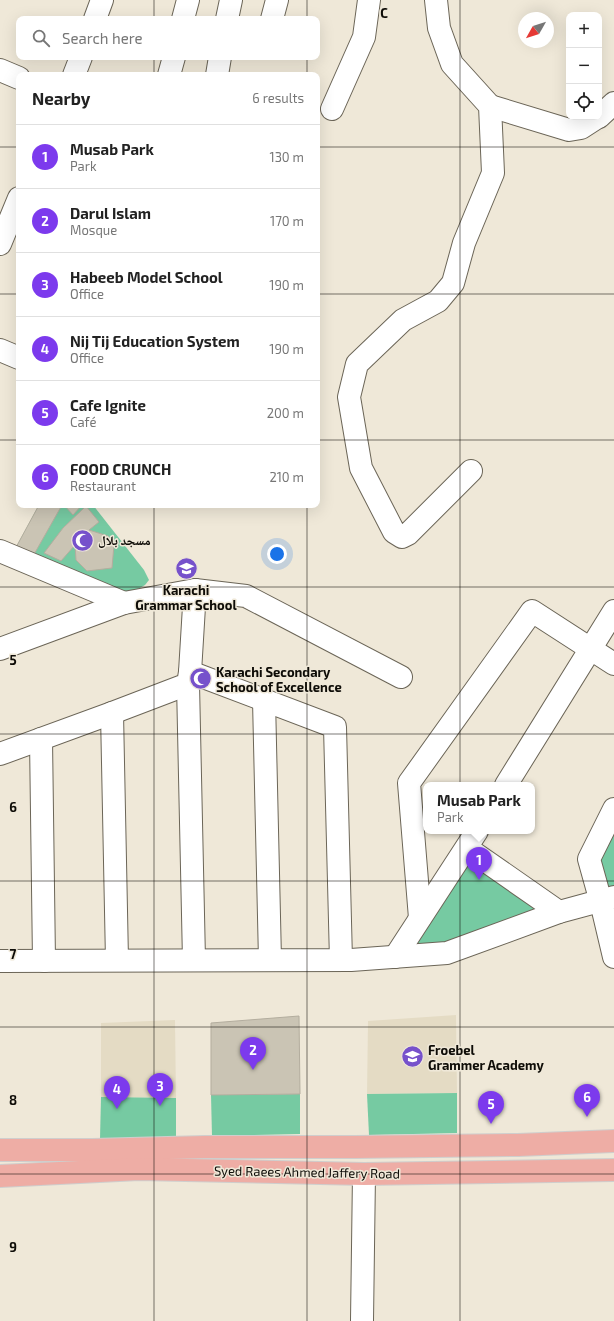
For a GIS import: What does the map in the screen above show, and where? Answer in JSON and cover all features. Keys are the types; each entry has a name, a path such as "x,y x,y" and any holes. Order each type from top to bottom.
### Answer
{"main road":[{"name":"Syed Raees Ahmed Jaffery Road","path":"0,1150 518,1145 614,1141"},
{"name":"Syed Raees Ahmed Jaffery Road","path":"0,1176 139,1169 364,1174 614,1170"}],"street":[{"path":"96,16 102,0"},
{"path":"184,16 188,0"},
{"path":"228,16 231,0"},
{"path":"273,16 277,0"},
{"path":"332,109 364,37 369,0"},
{"path":"436,0 439,28 452,64 490,106 569,130 581,128 594,120"},
{"path":"75,72 80,60"},
{"path":"170,72 173,60"},
{"path":"218,72 220,60"},
{"path":"0,70 16,77"},
{"path":"602,114 614,103"},
{"path":"471,471 408,534 402,537 394,532 361,468 349,397 357,364 403,320 438,300 453,282 464,243 493,173 490,106"},
{"path":"0,244 16,205"},
{"path":"0,350 16,357"},
{"path":"0,551 124,603"},
{"path":"194,960 189,678 195,590"},
{"path":"0,650 124,603 195,590 246,596 401,677"},
{"path":"420,918 409,783 532,611 614,664"},
{"path":"508,782 614,611"},
{"path":"0,754 112,713 189,678 264,700 335,727 341,960"},
{"path":"264,700 270,960"},
{"path":"112,713 117,960"},
{"path":"41,740 44,961"},
{"path":"614,809 589,859 607,900 614,957"},
{"path":"395,957 472,839 559,912"},
{"path":"0,961 341,960 447,953 559,912 607,900"},
{"path":"362,1321 364,1174"}],"shaded area":[{"name":"Froebel Grammer Academy","path":"456,1015 457,1093 367,1094 368,1021"},
{"path":"175,1020 176,1098 101,1097 101,1023"}],"green space":[{"path":"37,508 95,508 144,570 149,580 145,585 138,589 118,593 14,551"},
{"path":"614,809 614,897 589,859"},
{"path":"467,848 559,912 395,957"},
{"path":"457,1093 457,1133 369,1135 367,1094"},
{"path":"300,1094 300,1134 212,1136 211,1095"},
{"path":"101,1097 176,1098 176,1138 100,1139"}],"building":[{"path":"37,508 60,508 32,558 14,551"},
{"path":"67,508 79,508 73,515"},
{"name":"مسجد بلال","path":"84,508 88,508 99,522 89,530 108,536 114,545 112,568 87,571 76,560 75,545 61,561 44,553 63,528"},
{"path":"299,1016 300,1094 211,1095 211,1023"}],"place":[{"name":"مسجد بلال","path":"82,540"},
{"name":"Karachi Grammar School","path":"186,568"},
{"name":"Karachi Secondary School of Excellence","path":"200,679"},
{"name":"Musab Park","path":"479,880"},
{"name":"Froebel Grammer Academy","path":"412,1057"},
{"name":"Darul Islam","path":"253,1070"},
{"name":"Habeeb Model School","path":"160,1106"},
{"name":"Nij Tij Education System","path":"117,1109"},
{"name":"FOOD CRUNCH","path":"587,1117"},
{"name":"Cafe Ignite","path":"491,1124"}]}
